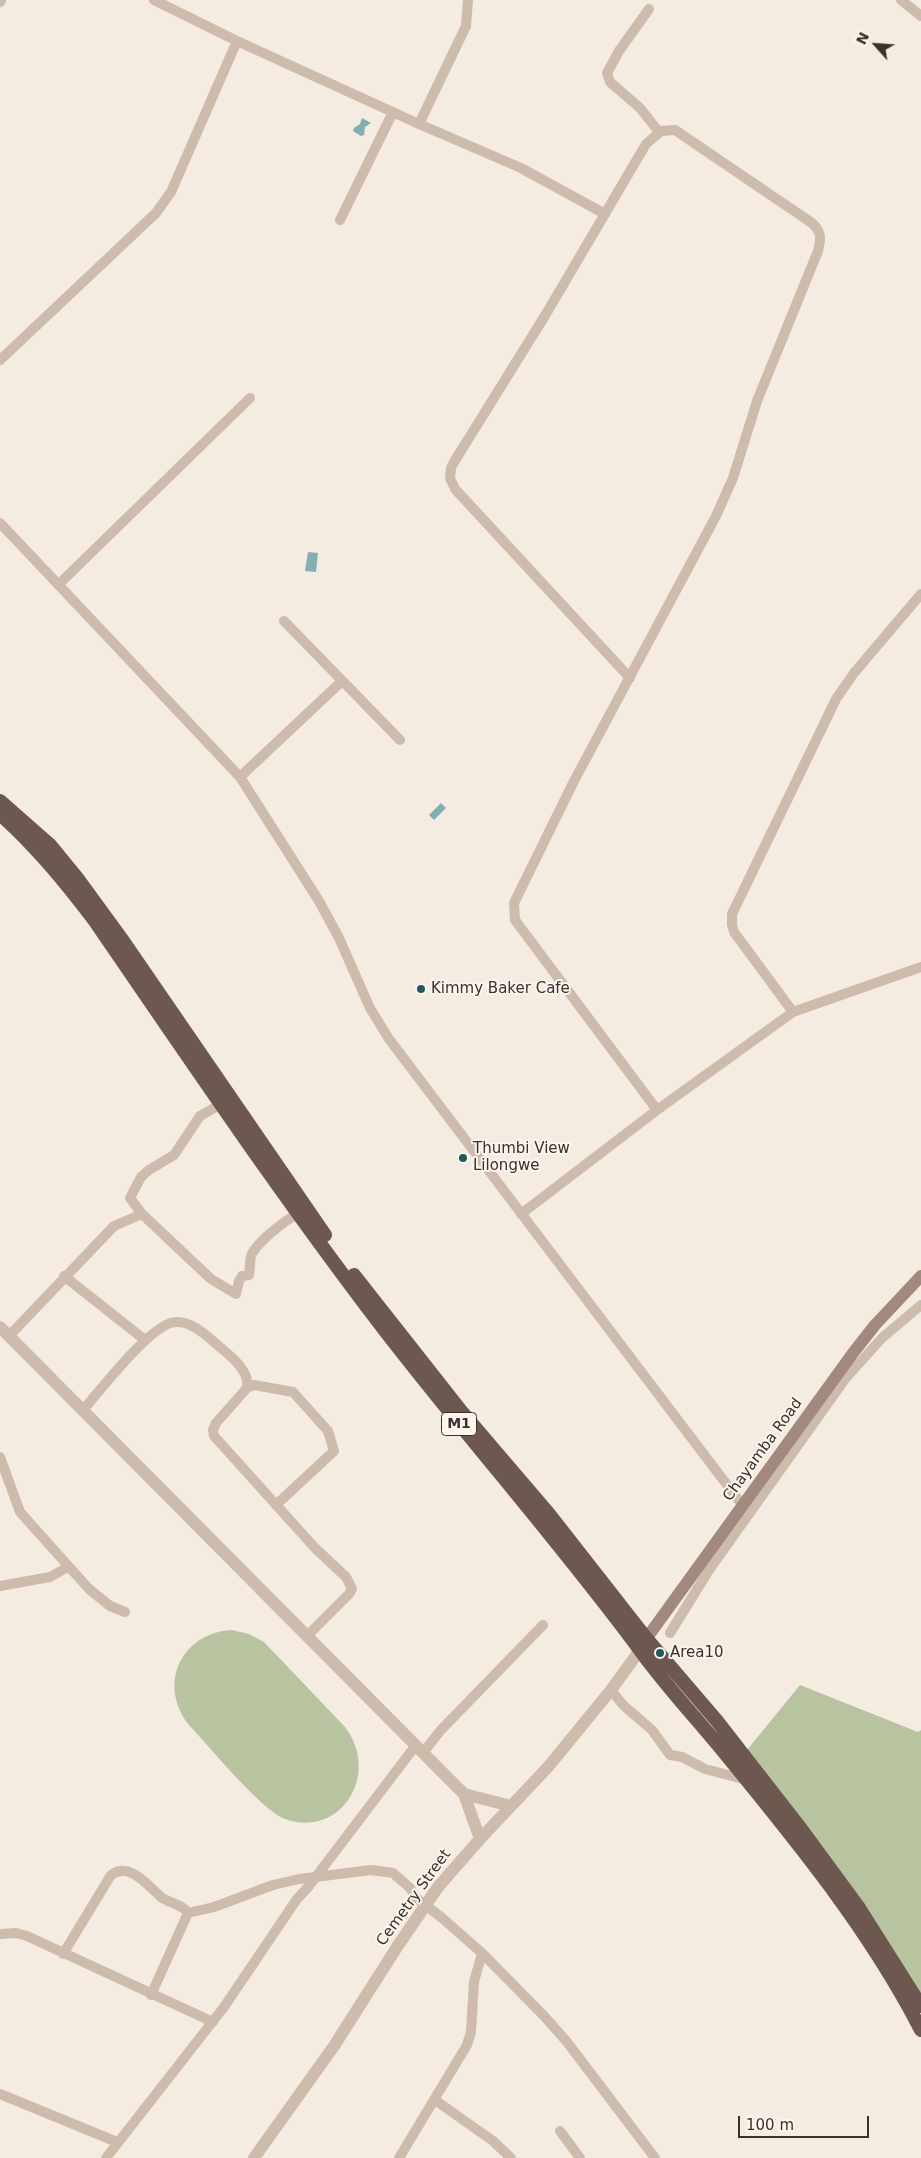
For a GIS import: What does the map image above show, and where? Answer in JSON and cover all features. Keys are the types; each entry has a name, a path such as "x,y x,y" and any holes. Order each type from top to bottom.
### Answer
{"highway":[{"name":"M1","path":"0,801 50,845 77,878 123,941 341,1258 461,1411 549,1514 643,1644 842,1903 895,1983 921,2030"},
{"name":"M1","path":"0,814 29,842 90,915 298,1214 383,1327 564,1552 643,1644 722,1728 842,1884 921,2006"}],"main road":[{"name":"Chayamba Road","path":"643,1644 852,1353 874,1325 921,1276"}],"street":[{"path":"154,0 237,41 419,124 528,171 604,214"},
{"path":"419,124 466,26 468,0"},
{"path":"901,0 921,16"},
{"path":"649,9 619,51 607,73 610,82 640,108 659,132"},
{"path":"0,360 124,244 164,203 171,192 237,41"},
{"path":"340,220 393,112"},
{"path":"630,678 455,489 450,478 454,462 541,322 646,144 659,132 675,130 812,223 818,228 821,240 757,401 728,491 514,902 515,920 657,1110"},
{"path":"58,585 250,398"},
{"path":"0,523 240,777 319,901 339,938 376,1020 743,1506"},
{"path":"793,1012 734,932 732,914 836,699 854,673 921,594"},
{"path":"284,621 400,740"},
{"path":"240,777 342,681"},
{"path":"521,1214 657,1110 793,1012 921,967"},
{"path":"221,1104 200,1116 174,1155 141,1177 130,1198 142,1214 211,1279 236,1294 238,1281 242,1276 249,1275 252,1265 251,1256 260,1241 298,1214"},
{"path":"142,1214 114,1226 5,1331 464,1794 480,1839"},
{"path":"64,1276 145,1340"},
{"path":"670,1634 709,1570 845,1379 882,1338 921,1305"},
{"path":"83,1410 145,1340 167,1323 188,1324 224,1351 245,1373 248,1381 247,1388"},
{"path":"276,1505 334,1451 328,1431 293,1392 254,1384 247,1388 216,1424 213,1430 214,1436 276,1505 315,1548 346,1577 352,1589 350,1594 307,1636"},
{"path":"0,1457 20,1512 89,1589 110,1606 125,1612"},
{"path":"0,1586 50,1577 68,1567"},
{"path":"106,2158 213,2022 287,1913 420,1749 440,1731 543,1625"},
{"name":"Cemetry Street","path":"254,2158 338,2038 425,1905 480,1839 548,1767 611,1690 643,1644"},
{"path":"611,1690 622,1705 652,1730 670,1754 682,1757 705,1769 747,1780"},
{"path":"464,1794 511,1806"},
{"path":"188,1913 214,1908 272,1885 299,1879 355,1872 386,1871 393,1873 425,1905 441,1916 482,1953 531,2002 567,2042 655,2158"},
{"path":"63,1954 110,1875 115,1872 135,1874 161,1897 182,1906 188,1913"},
{"path":"151,1995 188,1913"},
{"path":"0,1934 16,1933 26,1936 213,2022"},
{"path":"399,2158 468,2045 474,1982 482,1953"},
{"path":"0,2094 118,2142"},
{"path":"436,2100 493,2141 512,2158"},
{"path":"560,2131 580,2158"}],"green space":[{"path":"232,1630 249,1634 264,1642 345,1727 355,1745 359,1764 357,1782 350,1798 338,1811 323,1820 305,1823 285,1819 262,1803 189,1725 180,1709 175,1693 175,1678 179,1663 199,1640 214,1633"},
{"path":"800,1685 918,1732 921,1730 921,1999 747,1750"}],"water":[{"path":"362,118 371,123 365,127 364,135 361,136 353,131 360,124"},
{"path":"308,552 318,553 316,572 305,571"},
{"path":"441,803 446,808 434,820 429,815"}],"place":[{"name":"Kimmy Baker Cafe","path":"421,989"},
{"name":"Thumbi View Lilongwe","path":"463,1158"},
{"name":"Area10","path":"660,1653"}]}
